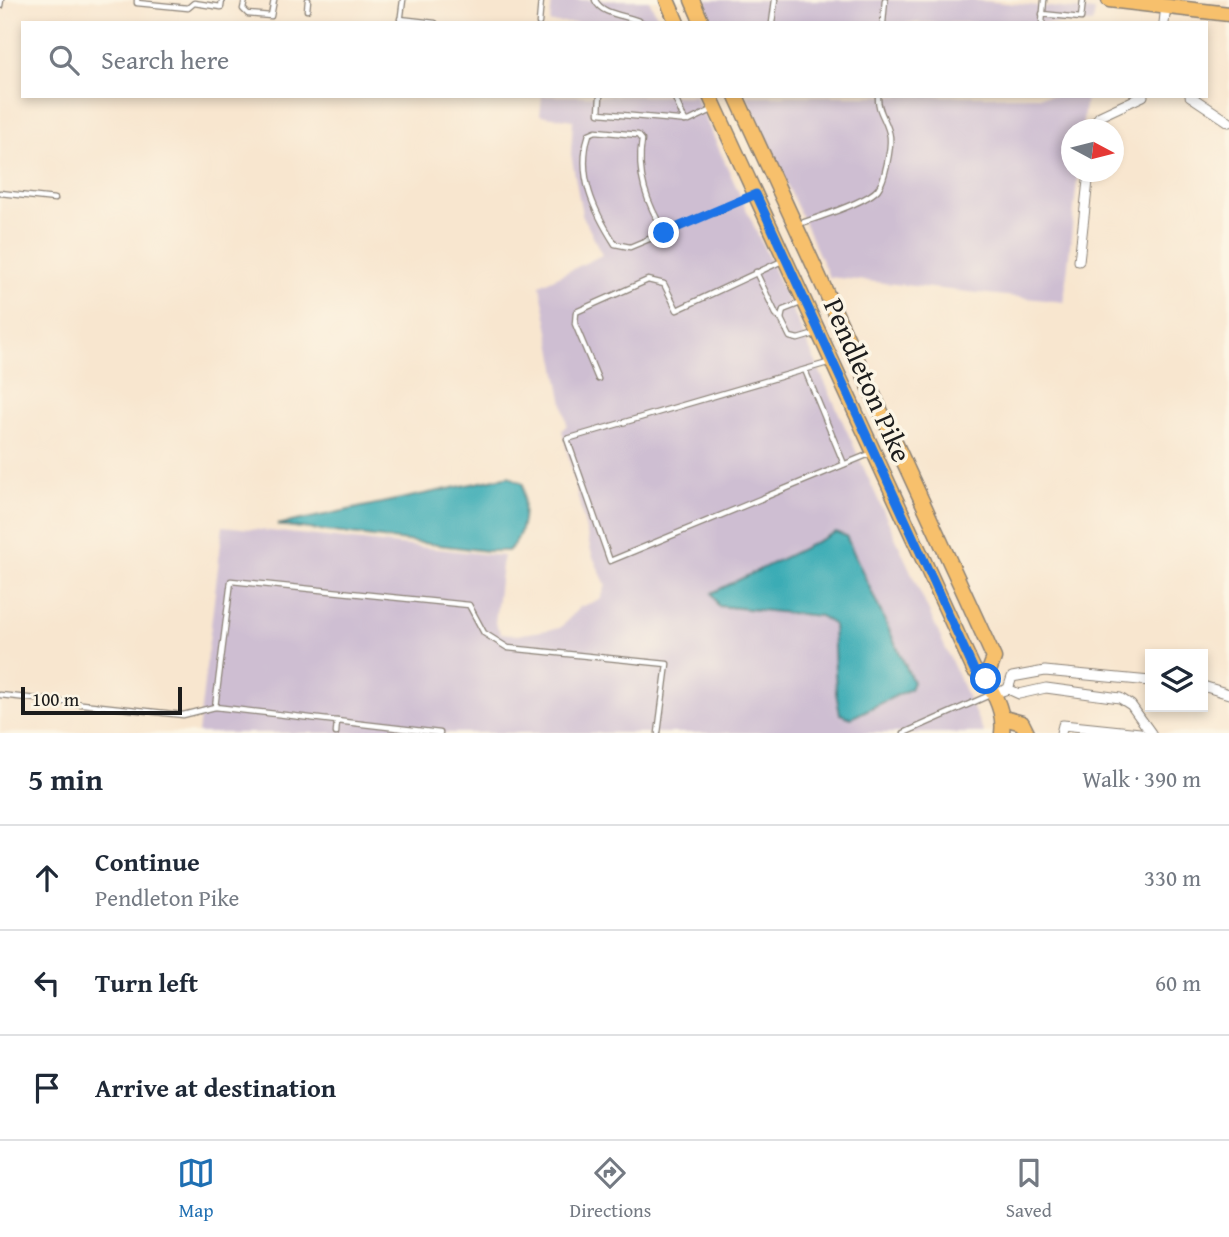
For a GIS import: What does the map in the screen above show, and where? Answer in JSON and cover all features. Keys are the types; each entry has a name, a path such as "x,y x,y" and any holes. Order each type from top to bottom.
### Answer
{"main road":[{"path":"667,0 676,21"},
{"path":"692,0 700,19"},
{"path":"700,19 704,0"},
{"path":"1109,0 1164,4 1187,16 1229,13"},
{"name":"Pendleton Pike","path":"737,98 993,659 986,679"},
{"name":"Pendleton Pike","path":"713,102 974,670 986,679 1003,726 1022,723 1027,733"}],"street":[{"path":"1097,119 1139,98"},
{"path":"1193,98 1229,122"},
{"path":"1079,261 1088,182"},
{"path":"1008,689 1012,677 1045,671 1145,681"},
{"path":"1208,687 1229,694"},
{"path":"993,694 1008,689 1019,694 1045,688 1120,698 1131,705 1151,733"},
{"path":"1061,732 1063,725 1140,733"}],"lane":[{"path":"0,6 1,0"},
{"path":"137,0 137,4 188,8 194,3 221,7 222,0"},
{"path":"244,0 243,9 248,14 271,16 274,0"},
{"path":"307,10 308,0"},
{"path":"400,21 403,0"},
{"path":"538,21 541,0"},
{"path":"594,0 603,10 639,21"},
{"path":"772,21 775,0"},
{"path":"883,21 885,0"},
{"path":"1042,21 1044,0"},
{"path":"1042,14 1080,18 1083,0"},
{"path":"600,98 599,113 685,121 689,121 713,102"},
{"path":"675,98 685,121"},
{"path":"796,226 856,202 878,189 887,163 890,139 887,124 877,108 877,98"},
{"path":"664,233 639,174 642,140 638,135 596,131 589,134 585,176 588,193 594,209 615,244 630,247 664,233 756,194"},
{"path":"0,193 55,199"},
{"path":"598,379 575,324 576,312 648,280 664,284 677,310 786,260"},
{"path":"756,272 790,337 798,339 819,332"},
{"path":"781,318 783,310 805,302"},
{"path":"832,362 567,439 610,561 874,452"},
{"path":"806,370 844,464"},
{"path":"215,707 231,581 469,605 484,633 508,648 667,664 658,733"},
{"path":"904,733 993,694"},
{"path":"0,695 183,715 215,707 440,733"},
{"path":"336,733 337,721"}],"shaded area":[{"path":"552,0 649,0 660,21 550,21"},
{"path":"707,0 972,0 1095,11 1093,21 712,21 706,6"},
{"path":"542,98 696,98 984,733 198,733 223,526 503,556 495,623 501,633 517,635 560,628 580,607 601,599 606,585 592,555 562,430 567,425 540,285 602,255 582,214 571,154 573,120 540,115"},
{"path":"748,98 1086,98 1083,119 1061,119 1061,182 1077,182 1064,302 829,277"}],"water":[{"path":"509,476 523,484 524,511 518,536 508,551 487,551 277,525"},
{"path":"836,532 846,536 913,682 910,689 851,718 840,714 836,693 833,624 820,616 718,606 712,593"}],"route":[{"path":"664,233 756,194 974,670 986,679"}]}
